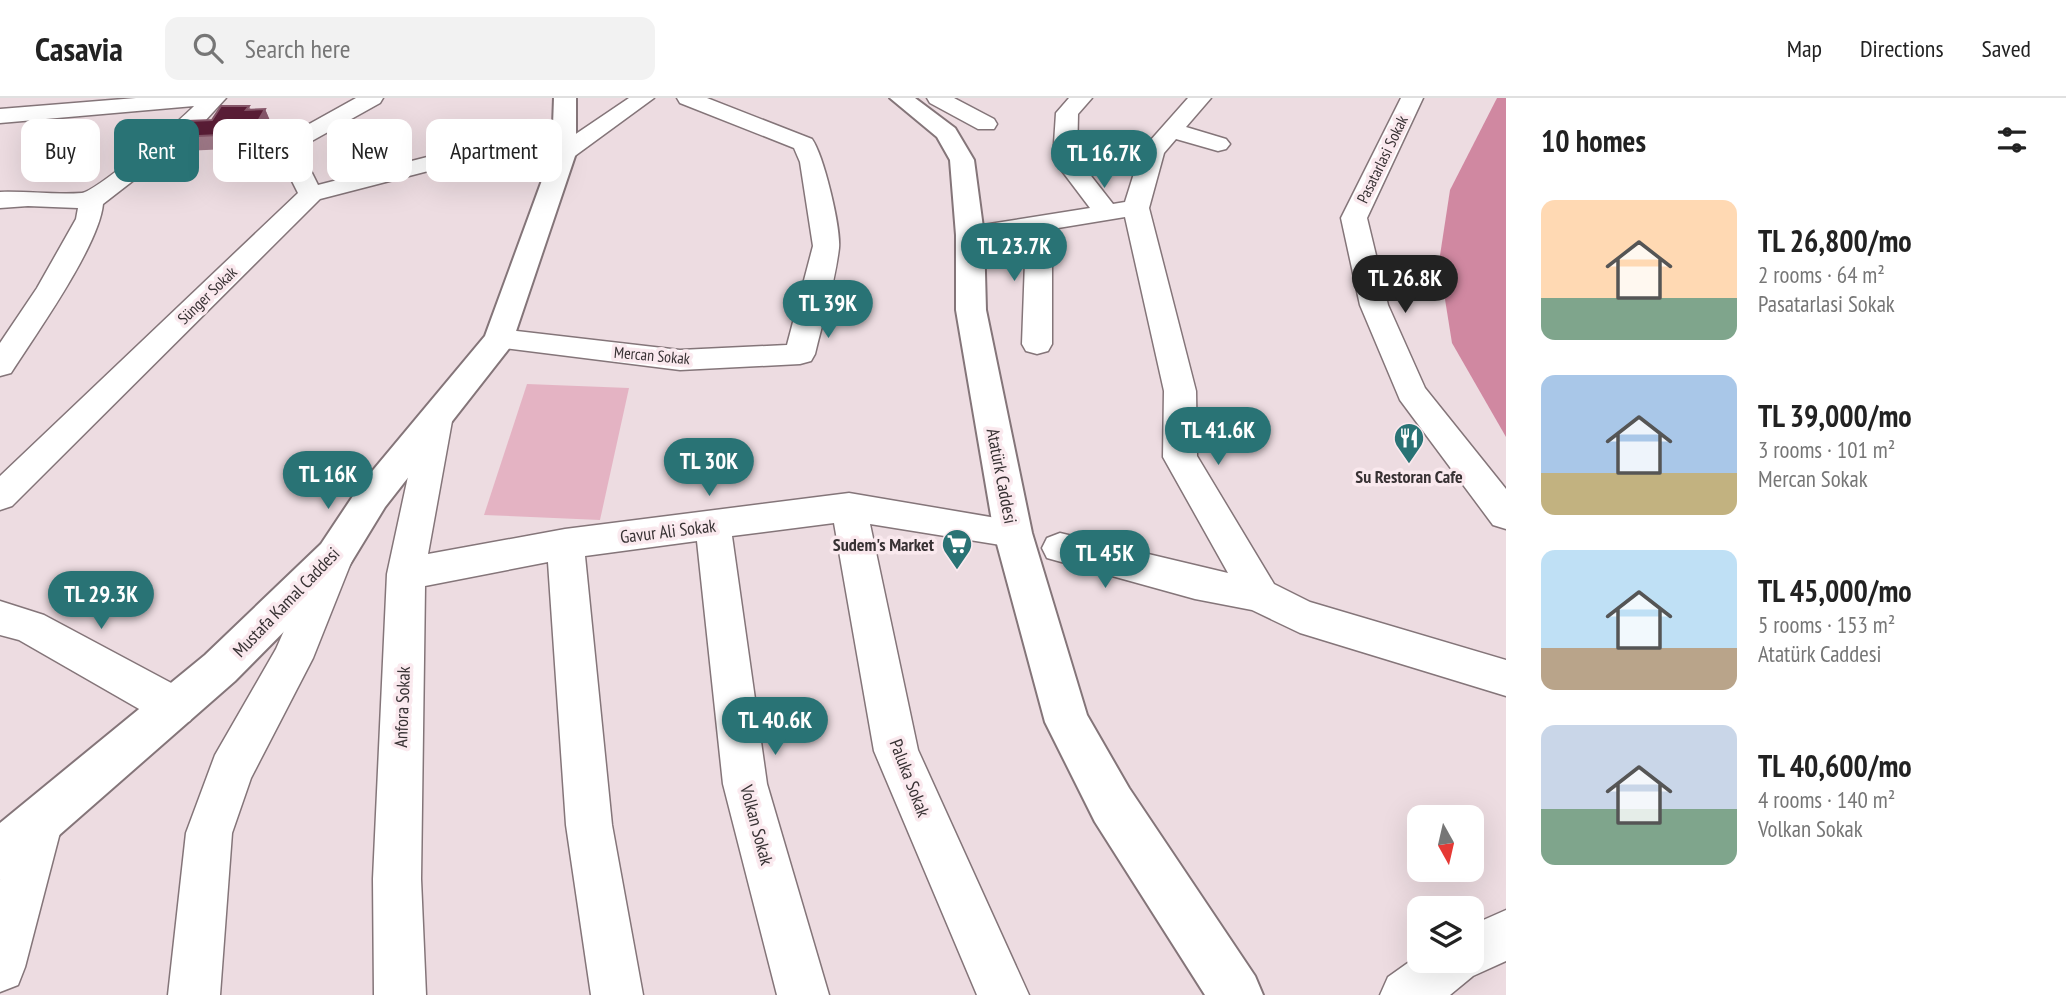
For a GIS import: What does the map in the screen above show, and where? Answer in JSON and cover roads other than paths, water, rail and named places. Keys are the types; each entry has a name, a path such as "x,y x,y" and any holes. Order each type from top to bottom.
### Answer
{"street":[{"path":"0,116 120,102 215,98"},
{"path":"0,200 28,198 91,201 184,130 215,98"},
{"path":"372,98 301,138 291,155 311,194 435,162 564,153 643,98"},
{"name":"Mustafa Kamal Caddesi","path":"0,855 220,668 335,555 372,497 500,339 564,153 565,98"},
{"name":"Mercan Sokak","path":"500,339 680,360 800,354 826,246 813,162 804,144 688,98"},
{"name":"Atatürk Caddesi","path":"901,98 947,133 961,160 970,235 971,310 1013,533 1067,722 1112,805 1236,995"},
{"path":"938,98 986,124"},
{"path":"1081,98 1067,113 1063,146 1065,159 1107,212"},
{"path":"1199,98 1153,151 1136,208 1180,391 1180,457 1260,595"},
{"name":"Pasatarlasi Sokak","path":"1412,98 1354,218 1356,231 1374,305 1411,392 1506,514"},
{"path":"1172,130 1218,144"},
{"name":"Sünger Sokak","path":"6,480 311,194"},
{"path":"0,366 51,288 89,219 91,201"},
{"path":"970,235 1136,208"},
{"path":"1037,344 1039,222"},
{"name":"Anfora Sokak","path":"400,995 397,880 407,574 436,421"},
{"name":"Gavur Ali Sokak","path":"407,574 565,544 849,507 1013,533"},
{"name":"Paluka Sokak","path":"849,507 896,751 1003,995"},
{"name":"Volkan Sokak","path":"713,526 745,784 803,995"},
{"path":"565,544 589,825 617,995"},
{"path":"1060,548 1195,583 1260,595 1300,616 1506,678"},
{"path":"194,995 209,833 231,770 293,657 335,555"},
{"path":"0,618 30,627 175,707"},
{"path":"0,967 40,821"},
{"path":"1484,945 1506,935"},
{"path":"1406,995 1437,973"}],"place":[{"name":"Su Restoran Cafe","path":"1409,465"},
{"name":"Sudem's Market","path":"957,571"}]}
